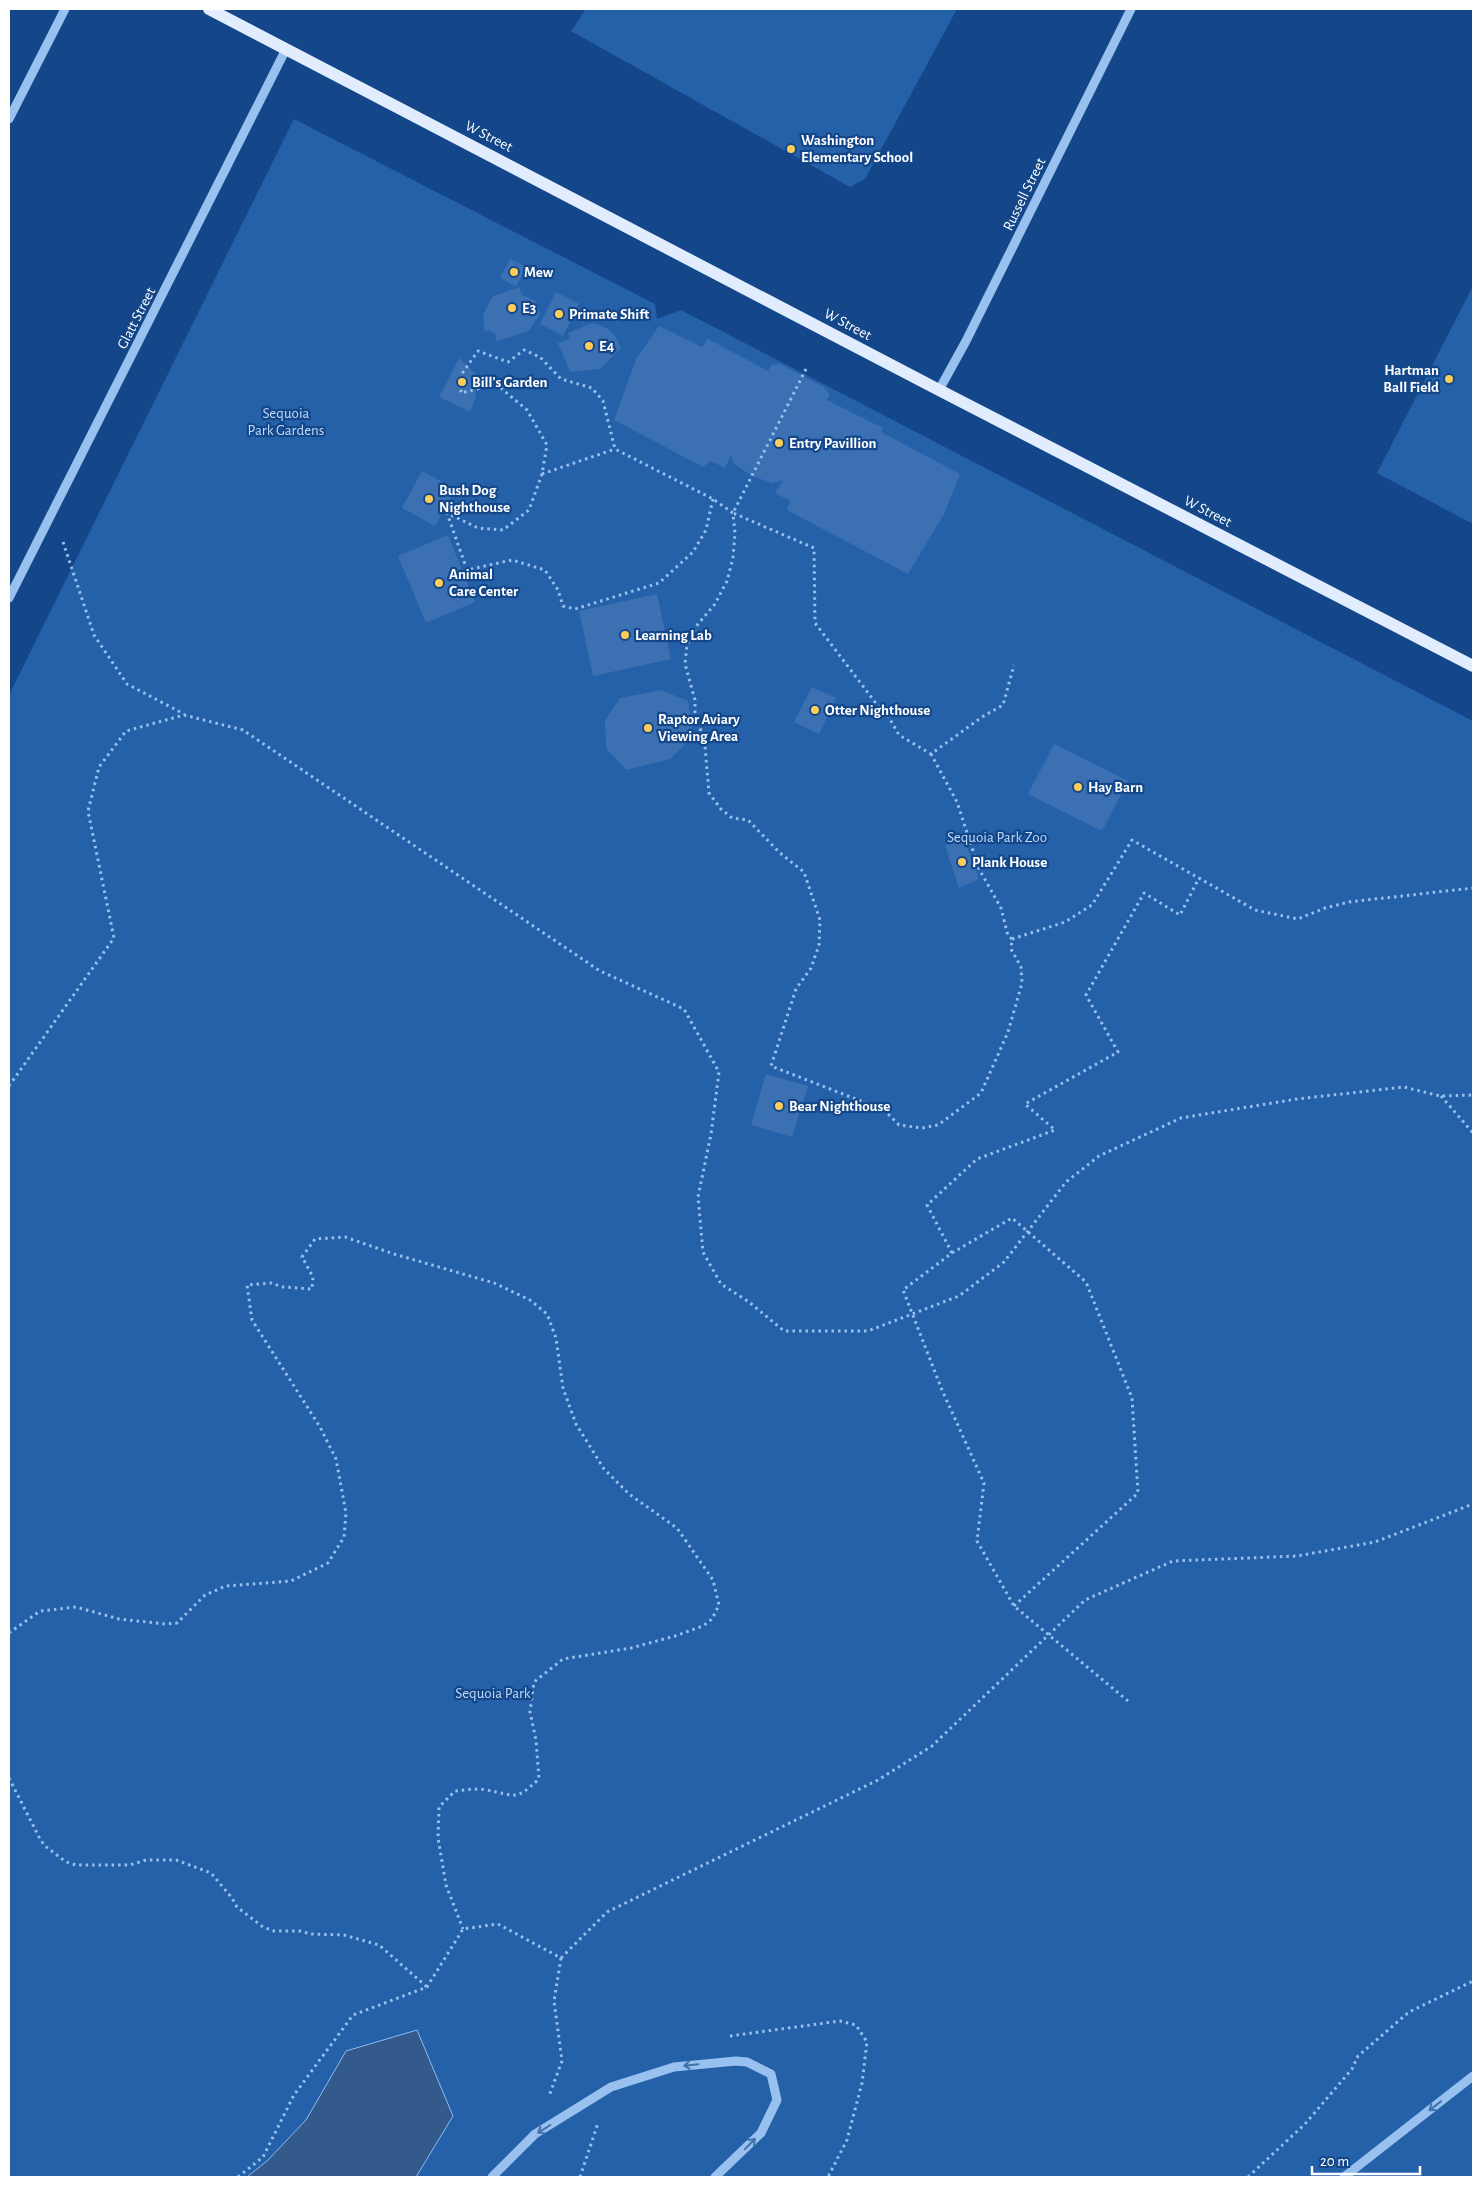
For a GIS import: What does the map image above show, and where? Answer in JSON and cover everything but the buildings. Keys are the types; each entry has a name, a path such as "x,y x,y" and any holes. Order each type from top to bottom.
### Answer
{"main road":[{"name":"W Street","path":"209,9 1473,666"}],"street":[{"path":"9,119 65,9"},
{"name":"Russell Street","path":"939,390 966,341 1131,9"},
{"name":"Glatt Street","path":"9,598 286,49"},
{"path":"492,2177 536,2134 611,2087 674,2067 736,2061 747,2062 771,2074 777,2100 761,2133 728,2167 715,2177"},
{"path":"1344,2177 1473,2076"}],"path":[{"path":"615,449 603,401 592,388 561,378 540,357 524,350 508,362 478,351 461,374 461,393 496,384 527,410 547,445 542,474 529,510 503,530 478,528 447,513 466,570 512,560 545,570 558,590 564,606 575,608 659,584 693,552 706,530 713,499"},
{"path":"806,369 733,513 735,533 733,558 726,581 715,604 698,624 687,645 685,664 696,700 695,721 704,735 709,793 721,809 732,818 748,820 780,854 804,872 820,920 819,945 810,968 796,989 771,1066 884,1110 899,1125 922,1128 938,1125 981,1093 1008,1032 1022,982 1021,968 1011,949 1012,939"},
{"path":"542,474 615,449 713,499 733,513 814,548 815,623 875,702 887,714 899,735 931,754 957,802 979,869 1001,908 1008,936 1012,939"},
{"path":"53,512 94,635 127,684 184,715 243,730 600,971 684,1009 719,1072 711,1134 698,1197 703,1252 721,1284 749,1302 784,1331 868,1331 959,1296 1004,1262 1066,1182 1098,1156 1181,1118 1297,1099 1404,1087 1440,1096 1473,1095"},
{"path":"931,754 982,717 1003,705 1014,665"},
{"path":"9,1086 114,938 88,811 99,767 126,731 184,715"},
{"path":"1012,939 1065,922 1092,905 1132,840 1255,910 1298,919 1324,908 1349,902 1473,888"},
{"path":"952,1254 927,1205 977,1159 1055,1130 1025,1104 1118,1052 1086,995 1134,910 1144,893 1180,914 1199,878"},
{"path":"1440,1096 1473,1132"},
{"path":"1014,1606 1138,1494 1132,1398 1086,1282 1012,1218 952,1254 903,1290 942,1390 984,1483 977,1541 1014,1606 1128,1701"},
{"path":"9,1633 40,1611 76,1607 119,1619 165,1624 177,1623 205,1595 226,1586 291,1581 328,1563 344,1537 346,1513 336,1459 320,1427 252,1320 247,1285 271,1283 283,1287 312,1289 313,1277 302,1257 315,1239 345,1237 394,1254 494,1283 530,1300 547,1314 556,1338 562,1388 576,1424 604,1470 629,1494 677,1528 713,1580 719,1605 712,1619 703,1626 631,1648 563,1659 534,1682 530,1712 536,1740 539,1779 524,1793 514,1796 485,1790 455,1790 439,1807 438,1838 446,1885 463,1929"},
{"path":"536,2134 562,2061 554,2001 561,1958 607,1912 878,1780 932,1746 1085,1600 1173,1562 1297,1556 1375,1542 1473,1504"},
{"path":"9,1778 40,1840 66,1862 76,1864 130,1865 146,1860 176,1860 211,1873 237,1907 263,1928 274,1931 300,1931 311,1934 344,1934 379,1945 426,1987"},
{"path":"238,2177 264,2157 294,2095 353,2015 426,1987 463,1929 498,1924 561,1958"},
{"path":"1248,2177 1305,2124 1352,2069 1358,2056 1409,2012 1473,1981"}],"green space":[{"path":"586,9 957,9 865,179 850,187 571,31"},
{"name":"Sequoia Park","path":"294,119 655,304 657,319 681,310 1473,721 1473,2177 9,2177 9,695"},
{"name":"Hartman Ball Field","path":"1473,286 1473,524 1377,473"}],"shaded area":[{"path":"417,2030 453,2116 416,2177 247,2177 267,2161 306,2120 346,2051"}],"place":[{"name":"Washington Elementary School","path":"791,149"},
{"name":"Mew","path":"514,272"},
{"name":"E3","path":"512,308"},
{"name":"Primate Shift","path":"559,314"},
{"name":"E4","path":"589,346"},
{"name":"Hartman Ball Field","path":"1449,379"},
{"name":"Bill's Garden","path":"462,382"},
{"name":"Entry Pavillion","path":"779,443"},
{"name":"Bush Dog Nighthouse","path":"429,499"},
{"name":"Animal Care Center","path":"439,583"},
{"name":"Learning Lab","path":"625,635"},
{"name":"Otter Nighthouse","path":"815,710"},
{"name":"Raptor Aviary Viewing Area","path":"648,728"},
{"name":"Hay Barn","path":"1078,787"},
{"name":"Plank House","path":"962,862"},
{"name":"Bear Nighthouse","path":"779,1106"}],"park label":[{"name":"Sequoia Park Gardens","path":"286,422"},
{"name":"Sequoia Park Zoo","path":"997,837"}]}
